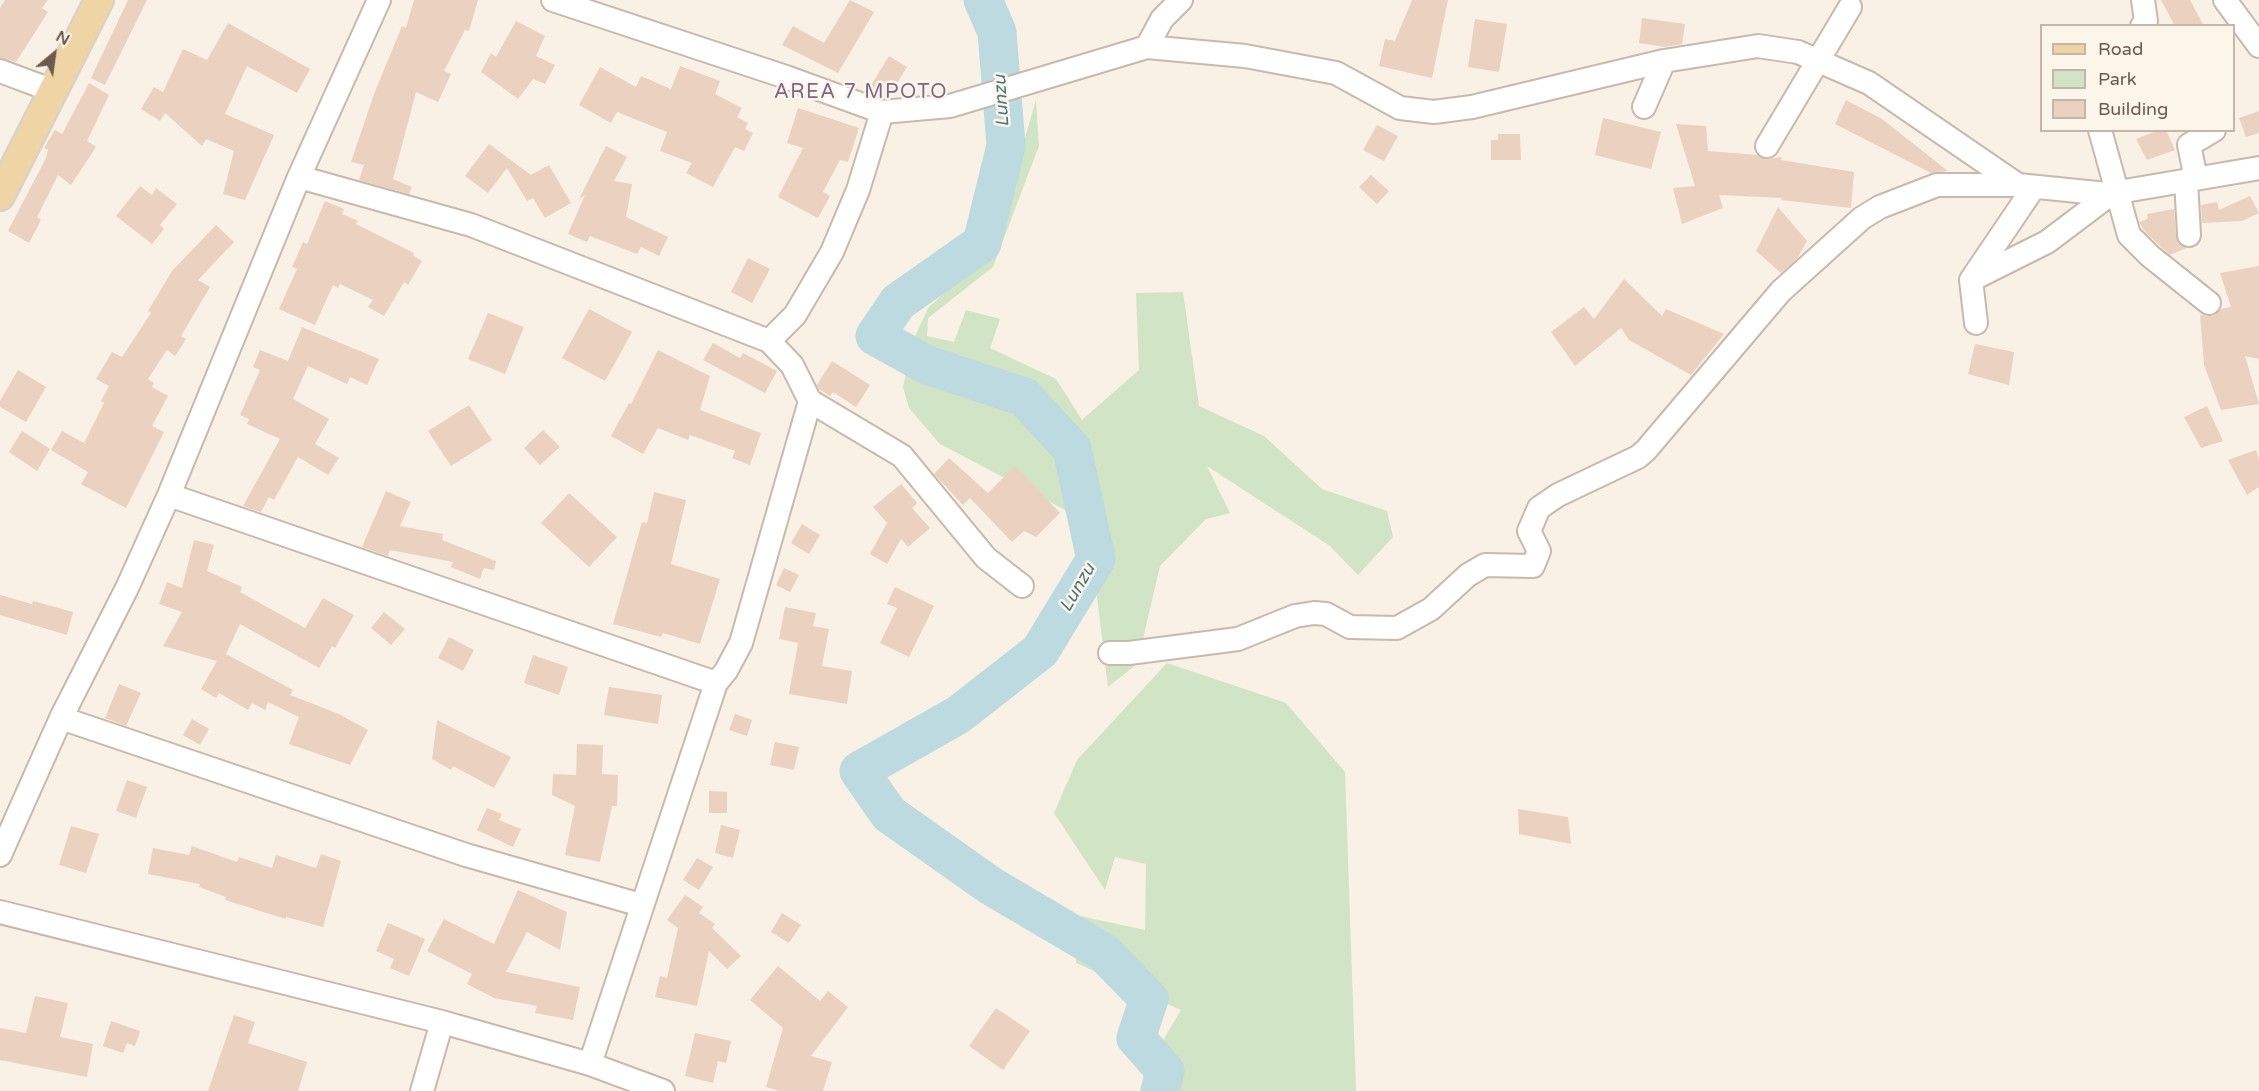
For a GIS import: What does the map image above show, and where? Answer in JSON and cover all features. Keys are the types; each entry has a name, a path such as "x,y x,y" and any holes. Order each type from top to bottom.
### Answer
{"main road":[{"path":"0,196 51,90 99,0"}],"street":[{"path":"0,855 61,717 128,588 169,495 299,177 379,0"},
{"path":"553,0 786,76 882,112 950,106 1147,46 1245,56 1336,73 1400,108 1434,112 1472,107 1664,61 1758,46 1798,52 1869,83 2026,186"},
{"path":"1147,46 1162,20 1181,0"},
{"path":"2143,0 2146,21 2144,24"},
{"path":"2225,0 2259,46"},
{"path":"1767,146 1850,7"},
{"path":"1644,107 1664,61"},
{"path":"0,71 51,90"},
{"path":"769,341 795,315 832,252 858,190 882,112"},
{"path":"2100,132 2115,192 2129,234 2150,256 2209,303"},
{"path":"2189,235 2191,179 2189,145 2211,132"},
{"path":"1110,652 1129,653 1238,639 1294,616 1314,613 1326,614 1354,628 1397,628 1431,609 1468,575 1485,565 1533,566 1539,551 1529,531 1539,508 1558,495 1638,457 1646,450 1781,291 1862,218 1880,207 1937,185 2026,186 2100,194 2259,168"},
{"path":"299,177 471,225 769,341 792,365 810,401 902,456 986,558 1022,586"},
{"path":"1976,323 1971,280 2026,186"},
{"path":"1971,280 2047,242 2115,192"},
{"path":"590,1064 716,683 734,660 741,643 810,401"},
{"path":"169,495 716,683"},
{"path":"61,717 466,855 641,905"},
{"path":"0,912 442,1022 590,1064 663,1091"},
{"path":"422,1091 442,1022"}],"green space":[{"path":"1036,100 1039,146 993,267 928,318 927,336 954,342 966,310 1000,319 990,348 1056,379 1082,420 1139,370 1136,293 1183,292 1199,406 1264,436 1322,489 1387,511 1393,537 1358,575 1330,546 1207,466 1230,513 1206,519 1160,566 1137,664 1108,687 1088,522 940,444 909,408 903,387 913,341 928,308 982,258 1013,179"},
{"path":"1167,663 1286,703 1345,772 1356,1091 1171,1091 1153,1057 1181,1010 1076,963 1080,916 1145,930 1146,864 1115,857 1105,890 1054,813 1077,760"}],"building":[{"path":"5,0 48,0 42,8 48,12 16,62 0,58 0,8"},
{"path":"128,0 147,0 105,85 91,78"},
{"path":"414,0 478,0 469,31 465,30 444,71 451,74 438,102 416,92 393,179 412,187 409,194 359,180 364,165 351,162 374,94 402,26 406,28"},
{"path":"850,0 874,12 838,73 782,45 793,26 824,43"},
{"path":"1412,0 1448,0 1432,78 1379,66 1385,39 1395,41"},
{"path":"2161,0 2190,0 2203,24 2174,24"},
{"path":"1642,18 1685,24 1682,44 1665,47 1639,43"},
{"path":"1475,19 1507,24 1499,72 1468,67"},
{"path":"516,21 545,36 536,56 555,65 545,84 533,79 518,99 481,72 491,53 496,57"},
{"path":"228,23 310,69 297,93 247,66 225,114 274,135 245,200 223,194 234,151 206,139 202,146 165,113 160,121 141,109 154,87 163,92 183,49 207,60"},
{"path":"889,56 907,67 888,98 884,98 867,92"},
{"path":"680,66 720,81 715,94 742,108 737,117 748,123 745,129 753,133 744,151 735,147 713,187 686,173 692,163 660,151 667,132 617,112 611,123 579,105 600,67 636,87 641,76 671,89"},
{"path":"89,83 109,95 87,141 96,147 71,185 58,175 37,217 41,220 29,243 8,231 46,158 48,150 44,148 55,130 62,134"},
{"path":"1846,100 1882,119 1948,171 1931,173 1835,124"},
{"path":"798,108 859,128 848,162 840,160 823,192 830,196 818,218 778,197 803,148 787,143"},
{"path":"2259,111 2259,133 2246,137 2239,118"},
{"path":"1603,118 1661,132 1651,169 1595,155"},
{"path":"1676,124 1706,126 1708,151 1758,155 1766,159 1782,157 1781,160 1854,172 1851,208 1781,200 1782,198 1719,195 1723,208 1682,224 1673,188 1695,186"},
{"path":"1377,125 1398,136 1384,161 1363,150"},
{"path":"2154,132 2167,132 2175,150 2147,160 2136,139"},
{"path":"1498,134 1520,134 1521,160 1491,160 1491,140 1498,140"},
{"path":"489,144 531,175 549,165 571,203 545,218 533,198 527,201 507,168 488,193 465,176"},
{"path":"606,146 627,157 614,181 632,184 626,217 668,237 659,256 641,247 637,254 590,236 587,242 568,234 585,195 579,199"},
{"path":"1371,175 1389,191 1377,204 1359,187"},
{"path":"140,186 152,195 156,188 177,204 160,225 164,229 152,244 116,216"},
{"path":"2250,196 2259,213 2242,221 2202,223 2201,205 2217,202 2219,210"},
{"path":"325,201 344,209 342,214 358,221 356,224 414,253 413,255 422,261 408,285 404,282 384,316 368,307 373,300 340,284 338,288 333,285 315,325 279,309 297,269 292,267 303,242 307,244"},
{"path":"1778,207 1807,241 1797,259 1781,273 1756,251"},
{"path":"2174,209 2178,243 2186,248 2170,255 2145,232 2139,222 2148,219 2147,214"},
{"path":"216,225 234,242 198,280 210,287 181,336 186,339 175,356 167,350 148,379 154,383 152,387 168,396 152,426 164,432 126,508 81,484 88,472 51,450 62,431 84,443 104,403 101,401 109,386 96,379 112,352 122,357 151,313 148,311 172,271"},
{"path":"748,258 770,269 752,303 731,292"},
{"path":"2259,266 2259,359 2245,356 2259,404 2221,410 2204,365 2200,315 2213,316 2221,309 2231,307 2220,273"},
{"path":"1624,279 1662,316 1666,309 1724,334 1691,375 1629,340 1621,328 1575,366 1551,332 1584,307 1594,319"},
{"path":"589,309 632,332 605,381 562,358"},
{"path":"488,313 524,327 505,374 468,359"},
{"path":"302,327 379,359 367,385 350,377 347,384 308,366 293,399 329,419 315,444 339,458 328,475 298,457 274,500 269,497 261,512 243,506 280,439 247,424 249,419 240,415 260,370 253,367 260,350 288,361"},
{"path":"713,343 740,358 743,353 777,371 765,393 703,360"},
{"path":"1975,344 2014,352 2009,385 1968,374"},
{"path":"658,350 710,376 700,410 761,433 750,465 732,458 735,451 690,435 688,440 658,428 643,454 611,436 629,403 631,404"},
{"path":"832,361 870,385 856,407 833,392 830,396 819,389 817,385"},
{"path":"18,370 46,387 26,422 0,407 0,401"},
{"path":"469,405 492,440 451,466 428,431"},
{"path":"2207,406 2223,441 2201,448 2184,417"},
{"path":"543,430 560,447 540,465 524,448"},
{"path":"22,431 50,449 37,471 9,452"},
{"path":"2256,450 2259,459 2259,487 2247,495 2228,460"},
{"path":"949,458 988,493 1015,466 1060,513 1036,537 1024,531 1012,542 970,498 963,505 934,474"},
{"path":"901,484 917,503 912,508 930,528 908,547 901,539 887,564 870,554 887,523 873,507"},
{"path":"386,491 411,502 400,526 443,534 442,540 496,561 494,570 484,568 480,579 451,567 453,562 390,550 388,556 362,547"},
{"path":"654,492 686,500 671,564 720,579 700,644 663,633 661,637 613,624 642,522 647,523"},
{"path":"569,493 617,537 589,567 541,523"},
{"path":"802,524 820,535 809,554 791,543"},
{"path":"194,540 214,545 207,571 242,587 240,592 305,628 323,598 354,615 335,648 332,646 319,668 240,624 226,654 293,690 290,695 339,714 368,730 350,765 289,744 299,717 268,702 265,710 252,703 248,710 219,693 216,698 201,689 217,661 163,646 182,612 159,604 167,582 182,588"},
{"path":"784,568 799,575 790,592 776,585"},
{"path":"895,587 934,606 909,657 880,643 897,608 887,604"},
{"path":"0,595 73,612 67,635 0,615"},
{"path":"785,607 816,613 813,626 829,629 822,666 852,671 847,704 789,694 798,643 779,639"},
{"path":"384,612 405,629 391,645 371,628"},
{"path":"449,637 474,650 463,671 438,658"},
{"path":"533,655 568,667 559,695 524,683"},
{"path":"119,684 141,693 126,726 105,718"},
{"path":"609,687 662,695 658,724 604,715"},
{"path":"735,714 752,720 747,736 729,730"},
{"path":"192,719 209,729 200,745 183,735"},
{"path":"437,720 511,757 494,788 453,766 451,770 432,759"},
{"path":"775,742 799,747 794,770 770,765"},
{"path":"577,744 603,745 602,774 618,775 617,806 612,806 600,862 565,855 575,806 552,795 553,774 576,775"},
{"path":"127,780 147,787 136,818 116,811"},
{"path":"709,791 727,792 727,813 709,813"},
{"path":"487,808 502,814 499,820 521,829 513,847 477,830"},
{"path":"1518,809 1568,817 1571,844 1519,834"},
{"path":"721,825 740,830 733,858 715,853"},
{"path":"71,826 99,834 86,873 59,865"},
{"path":"192,846 237,862 239,857 272,868 276,855 316,868 321,854 341,861 323,927 286,917 286,919 225,900 226,897 199,887 200,884 148,874 153,848 189,855"},
{"path":"697,858 713,867 699,890 683,880"},
{"path":"518,890 567,912 560,950 527,932 506,972 580,987 573,1020 535,1013 537,1006 494,998 467,984 472,974 427,951 444,919 494,944"},
{"path":"685,895 703,907 699,913 715,924 712,928 741,956 727,969 709,951 697,1006 655,997 660,976 667,978 678,928 667,920"},
{"path":"782,913 801,925 789,943 771,932"},
{"path":"388,923 425,939 409,976 390,968 394,959 376,951"},
{"path":"778,966 820,1001 828,991 848,1007 811,1056 832,1062 823,1091 779,1091 766,1087 783,1028 750,1000"},
{"path":"35,996 68,1003 60,1037 93,1044 87,1077 0,1060 0,1028 26,1033"},
{"path":"996,1008 1030,1031 1003,1070 969,1046"},
{"path":"234,1015 255,1022 248,1043 307,1062 298,1091 208,1091"},
{"path":"111,1021 140,1031 135,1046 127,1043 123,1053 103,1046"},
{"path":"695,1033 731,1041 726,1063 718,1061 713,1083 685,1076"}],"waterway":[{"name":"Lunzu","path":"983,0 997,32 1006,146 982,243 898,302 875,336 927,365 1024,397 1072,449 1096,559 1040,651 958,715 859,771 889,814 991,886 1103,952 1149,999 1136,1038 1165,1071 1160,1091"}],"district":[{"name":"AREA 7 MPOTO","path":"861,93"}]}
